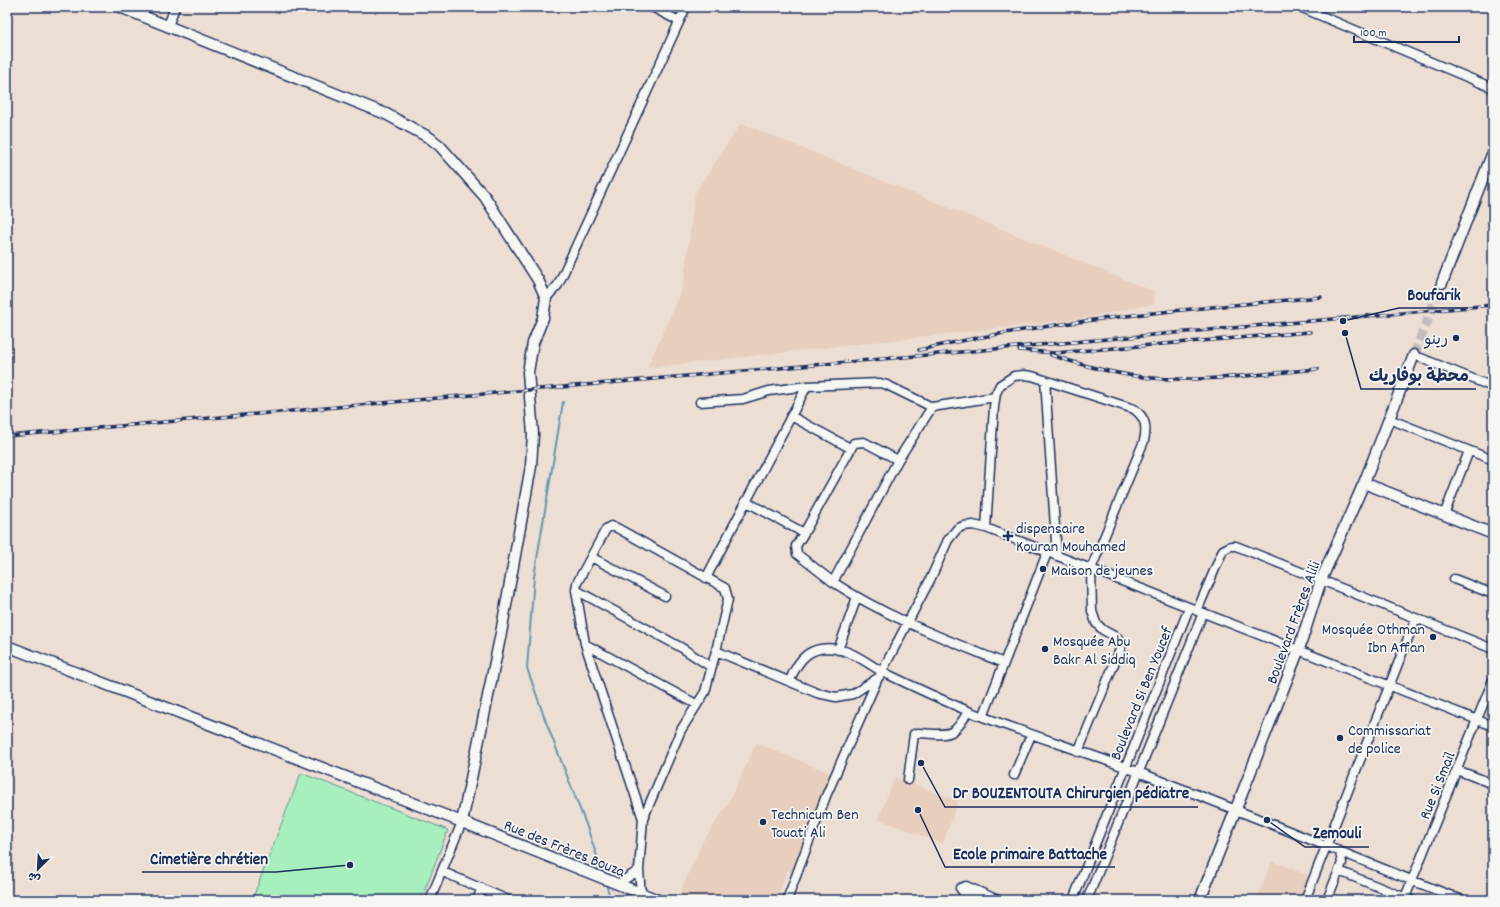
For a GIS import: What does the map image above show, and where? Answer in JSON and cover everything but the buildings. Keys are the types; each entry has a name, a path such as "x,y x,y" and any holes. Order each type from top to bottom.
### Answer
{"main road":[{"path":"120,7 386,114 430,138 440,146 485,197 538,280 546,298 542,318 533,343 528,372 533,434 531,466 501,633 462,822"},
{"path":"1442,283 1493,152"},
{"name":"Boulevard Frères Alili","path":"1200,900 1299,649 1322,580 1389,419 1418,356"},
{"path":"1364,482 1493,534"},
{"name":"Rue des Frères Bouza","path":"7,646 462,822 658,900"}],"street":[{"path":"168,26 175,7"},
{"path":"652,7 679,21"},
{"path":"546,298 558,285 686,7"},
{"path":"1300,7 1493,88"},
{"path":"1418,356 1493,387"},
{"path":"983,527 995,397 1000,385 1014,376 1032,376 1134,409 1142,416 1145,421 1146,433 1144,441 1091,569 1092,611 1096,623 1103,630 1118,638 1122,643 1078,752"},
{"path":"1045,380 1057,556"},
{"path":"700,402 743,399 768,392 807,386 880,383 932,407 995,397"},
{"path":"706,578 745,501 807,386"},
{"path":"833,582 898,460 932,407"},
{"path":"791,416 850,448"},
{"path":"1389,419 1493,460"},
{"path":"898,460 864,442 857,441 850,448 796,546 797,554 833,582 857,597 906,623 1004,663"},
{"path":"1444,515 1468,451"},
{"path":"745,501 804,532"},
{"path":"787,900 826,796 881,674 906,623 930,580 948,540 957,529 963,526 983,527 1189,608 1299,649 1493,726"},
{"path":"641,894 639,870 643,819 667,758 681,730 708,685 728,595 725,588 614,527 608,527 604,530 577,583 576,590 585,644 643,819"},
{"name":"Boulevard Si Ben Youcef","path":"1087,900 1138,773 1222,553 1226,548 1236,546 1322,580"},
{"path":"983,717 1047,553"},
{"path":"591,557 665,596"},
{"path":"1454,579 1493,594"},
{"path":"1322,580 1493,649"},
{"path":"576,590 682,648 711,667"},
{"path":"838,650 857,597"},
{"name":"Boulevard Si Ben Youcef","path":"1073,900 1189,608"},
{"path":"1306,900 1416,618"},
{"path":"585,644 696,704"},
{"path":"790,680 797,664 803,656 827,649 838,650 854,655 881,674 968,711 1235,810 1462,900"},
{"path":"716,651 790,680 817,693 836,697 853,694 881,674"},
{"name":"Rue Si Smaïl","path":"1407,899 1412,880 1493,680"},
{"path":"908,780 914,734 948,734 958,728 968,711"},
{"path":"1014,775 1031,735"},
{"path":"1457,770 1493,784"},
{"path":"430,900 462,822"},
{"path":"1327,900 1342,863 1340,852"},
{"path":"614,883 639,870"},
{"path":"1339,871 1407,899"},
{"path":"442,872 508,900"},
{"path":"982,900 964,893 960,890 960,888 966,886 998,900"},
{"path":"477,900 482,888"}],"shaded area":[{"path":"741,123 1155,292 1154,304 1077,319 647,368 683,288 695,193"},
{"name":"Technicum Ben Touati Ali","path":"756,743 830,773 792,872 787,870 776,900 686,900 678,897 703,841 728,804"},
{"path":"895,777 958,801 943,844 878,819"},
{"path":"1272,861 1309,876 1300,900 1263,900 1257,898"}],"green space":[{"path":"301,773 448,830 421,900 252,900"}],"waterway":[{"path":"563,402 534,577 527,668 546,722 587,827 603,874"},
{"path":"606,884 611,900"}],"tunnel":[{"path":"1414,355 1442,283"}],"railway":[{"path":"919,350 1069,323 1169,311 1321,297"},
{"path":"7,436 1493,305"},
{"path":"1019,350 1054,353 1310,332"},
{"path":"1051,355 1111,372 1158,379 1246,376 1318,369"}],"place":[{"name":"Boufarik","path":"1343,321"},
{"name":"محطة بوفاريك","path":"1345,333"},
{"name":"رينو","path":"1456,338"},
{"name":"dispensaire Kouran Mouhamed","path":"1008,536"},
{"name":"Maison de jeunes","path":"1043,569"},
{"name":"Mosquée Othman Ibn Affan","path":"1433,637"},
{"name":"Mosquée Abu Bakr Al Siddiq","path":"1045,649"},
{"name":"Commissariat de police","path":"1340,738"},
{"name":"Dr BOUZENTOUTA Chirurgien pédiatre","path":"921,763"},
{"name":"Ecole primaire Battache","path":"918,810"},
{"name":"Zemouli","path":"1267,820"},
{"name":"Technicum Ben Touati Ali","path":"763,822"},
{"name":"Cimetière chrétien","path":"350,865"}]}
